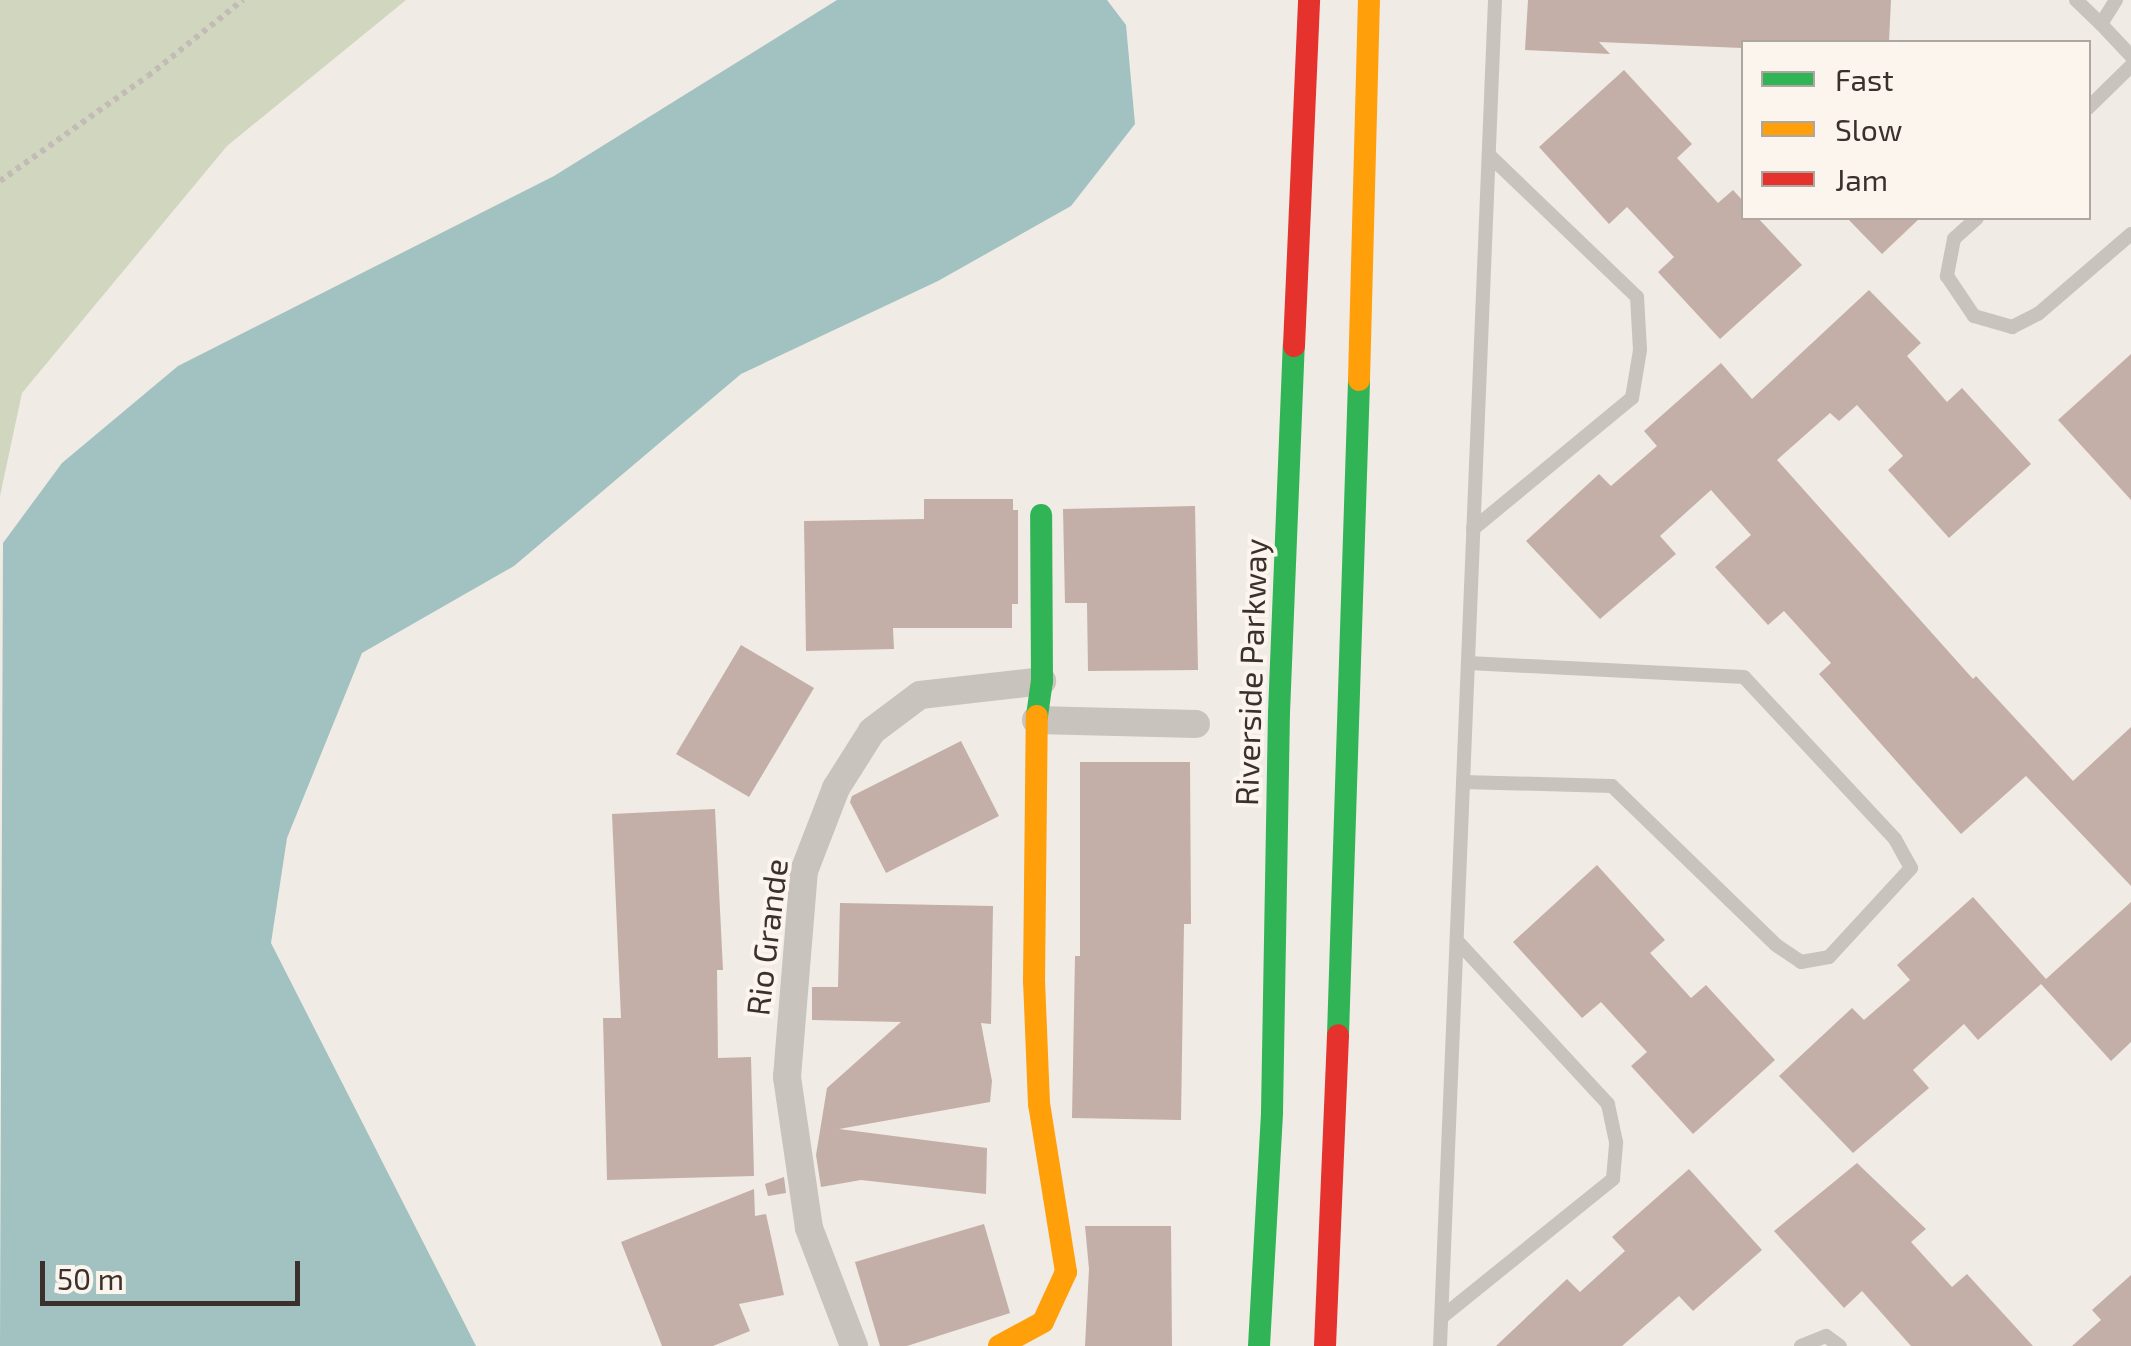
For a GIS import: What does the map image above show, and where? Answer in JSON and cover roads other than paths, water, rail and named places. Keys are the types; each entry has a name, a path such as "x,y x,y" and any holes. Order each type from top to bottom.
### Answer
{"street":[{"name":"Riverside Parkway","path":"1260,1346 1309,0"},
{"path":"1325,1346 1351,719 1368,0"},
{"path":"999,1346 1043,1322 1066,1272 1054,1216 1038,1086 1034,982 1036,720 1042,681 1041,514"},
{"name":"Rio Grande","path":"854,1346 809,1228 787,1077 804,871 836,788 872,731 920,695 1042,681"},
{"path":"1036,720 1196,724"}],"lane":[{"path":"1440,1346 1495,0"},
{"path":"2076,0 2131,56"},
{"path":"2100,24 2116,0"},
{"path":"2091,105 2131,66"},
{"path":"1473,529 1632,398 1640,350 1637,298 1489,155"},
{"path":"1974,220 1954,240 1948,276 1974,316 2012,327 2038,314 2131,234"},
{"path":"1463,782 1612,786 1776,945 1801,962 1828,957 1911,868 1895,840 1744,677 1468,663"},
{"path":"1442,1317 1613,1180 1616,1142 1608,1104 1457,941"},
{"path":"1801,1346 1826,1336 1840,1346"}],"water":[{"path":"837,0 1107,0 1126,25 1135,124 1071,206 938,281 741,374 514,566 362,653 287,838 271,943 476,1346 0,1346 3,543 62,463 178,366 554,176"}]}
